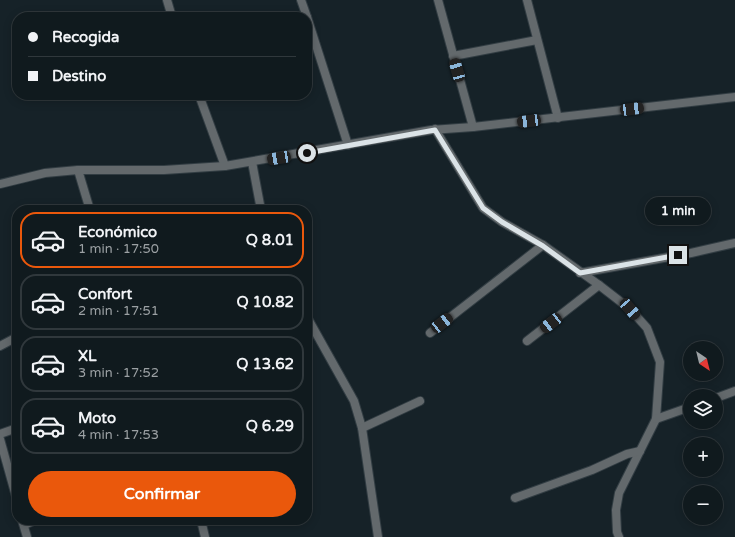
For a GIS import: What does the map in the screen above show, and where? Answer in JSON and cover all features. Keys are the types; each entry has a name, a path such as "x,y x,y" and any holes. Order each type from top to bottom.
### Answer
{"street":[{"path":"167,0 171,12"},
{"path":"301,0 305,12"},
{"path":"438,0 473,128"},
{"path":"527,0 558,118"},
{"path":"312,33 348,145"},
{"path":"453,56 538,40"},
{"path":"0,184 45,173 78,170 164,170 225,166 435,130 473,128 735,96"},
{"path":"201,100 225,166"},
{"path":"435,130 483,208 502,222 543,246 599,286 630,309 647,328 660,362 656,419 619,493 616,510 617,532 619,537"},
{"path":"252,162 261,205"},
{"path":"78,170 88,205"},
{"path":"580,273 692,253 735,243"},
{"path":"430,333 543,246"},
{"path":"527,341 599,286"},
{"path":"312,326 354,401 362,428 378,537"},
{"path":"0,346 12,340"},
{"path":"723,395 735,391"},
{"path":"362,428 420,401"},
{"path":"656,419 683,409"},
{"path":"0,434 12,430"},
{"path":"0,439 12,482"},
{"path":"515,498 592,470 627,454 640,451"},
{"path":"24,525 27,537"},
{"path":"203,525 205,537"}],"route":[{"path":"307,153 435,130 483,208 502,222 543,246 580,273 678,255"}]}
